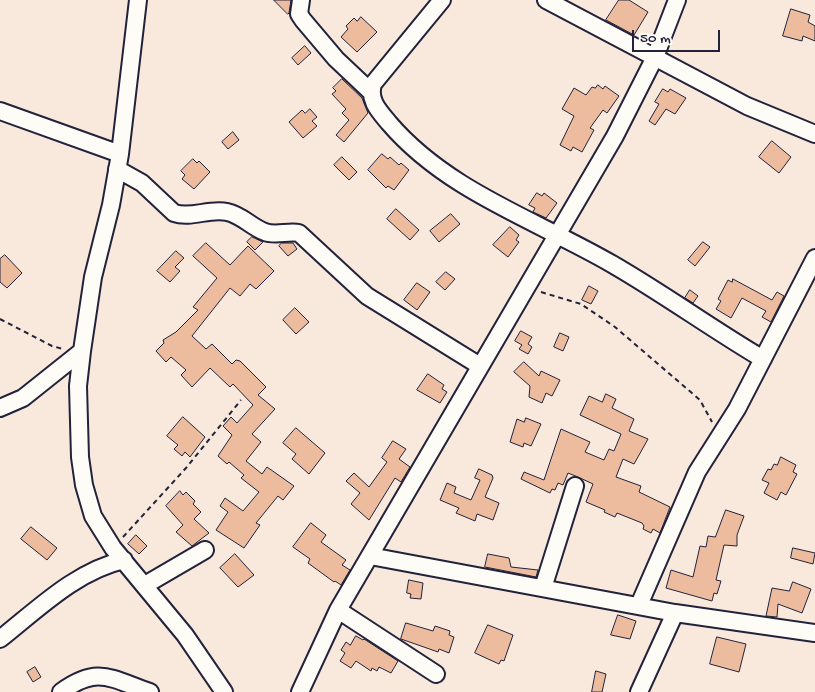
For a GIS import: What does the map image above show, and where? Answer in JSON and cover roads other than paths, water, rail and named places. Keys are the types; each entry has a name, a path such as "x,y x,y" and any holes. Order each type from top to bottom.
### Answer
{"street":[{"path":"138,0 118,161 111,204 93,277 82,351 78,417 84,484 92,516 118,554 186,634 216,690"},
{"path":"300,0 299,14 303,20 336,59 370,92 372,100 380,112 409,145 444,173 472,191 612,264 763,359"},
{"path":"370,92 381,72 442,0"},
{"path":"546,0 747,106 815,134"},
{"path":"300,692 338,610 615,136 655,57 677,0"},
{"path":"0,111 118,161 174,213 181,215 206,211 227,212 246,219 264,232 299,233 368,296 480,366"},
{"path":"639,605 697,472 737,410 815,258"},
{"path":"0,408 23,398 82,351"},
{"path":"543,588 575,486"},
{"path":"145,585 205,550"},
{"path":"0,639 85,574 105,564 118,554"},
{"path":"370,556 675,613 815,633"},
{"path":"338,610 436,674"},
{"path":"639,692 675,613"},
{"path":"62,692 76,681 88,676 100,676 150,692"}]}
